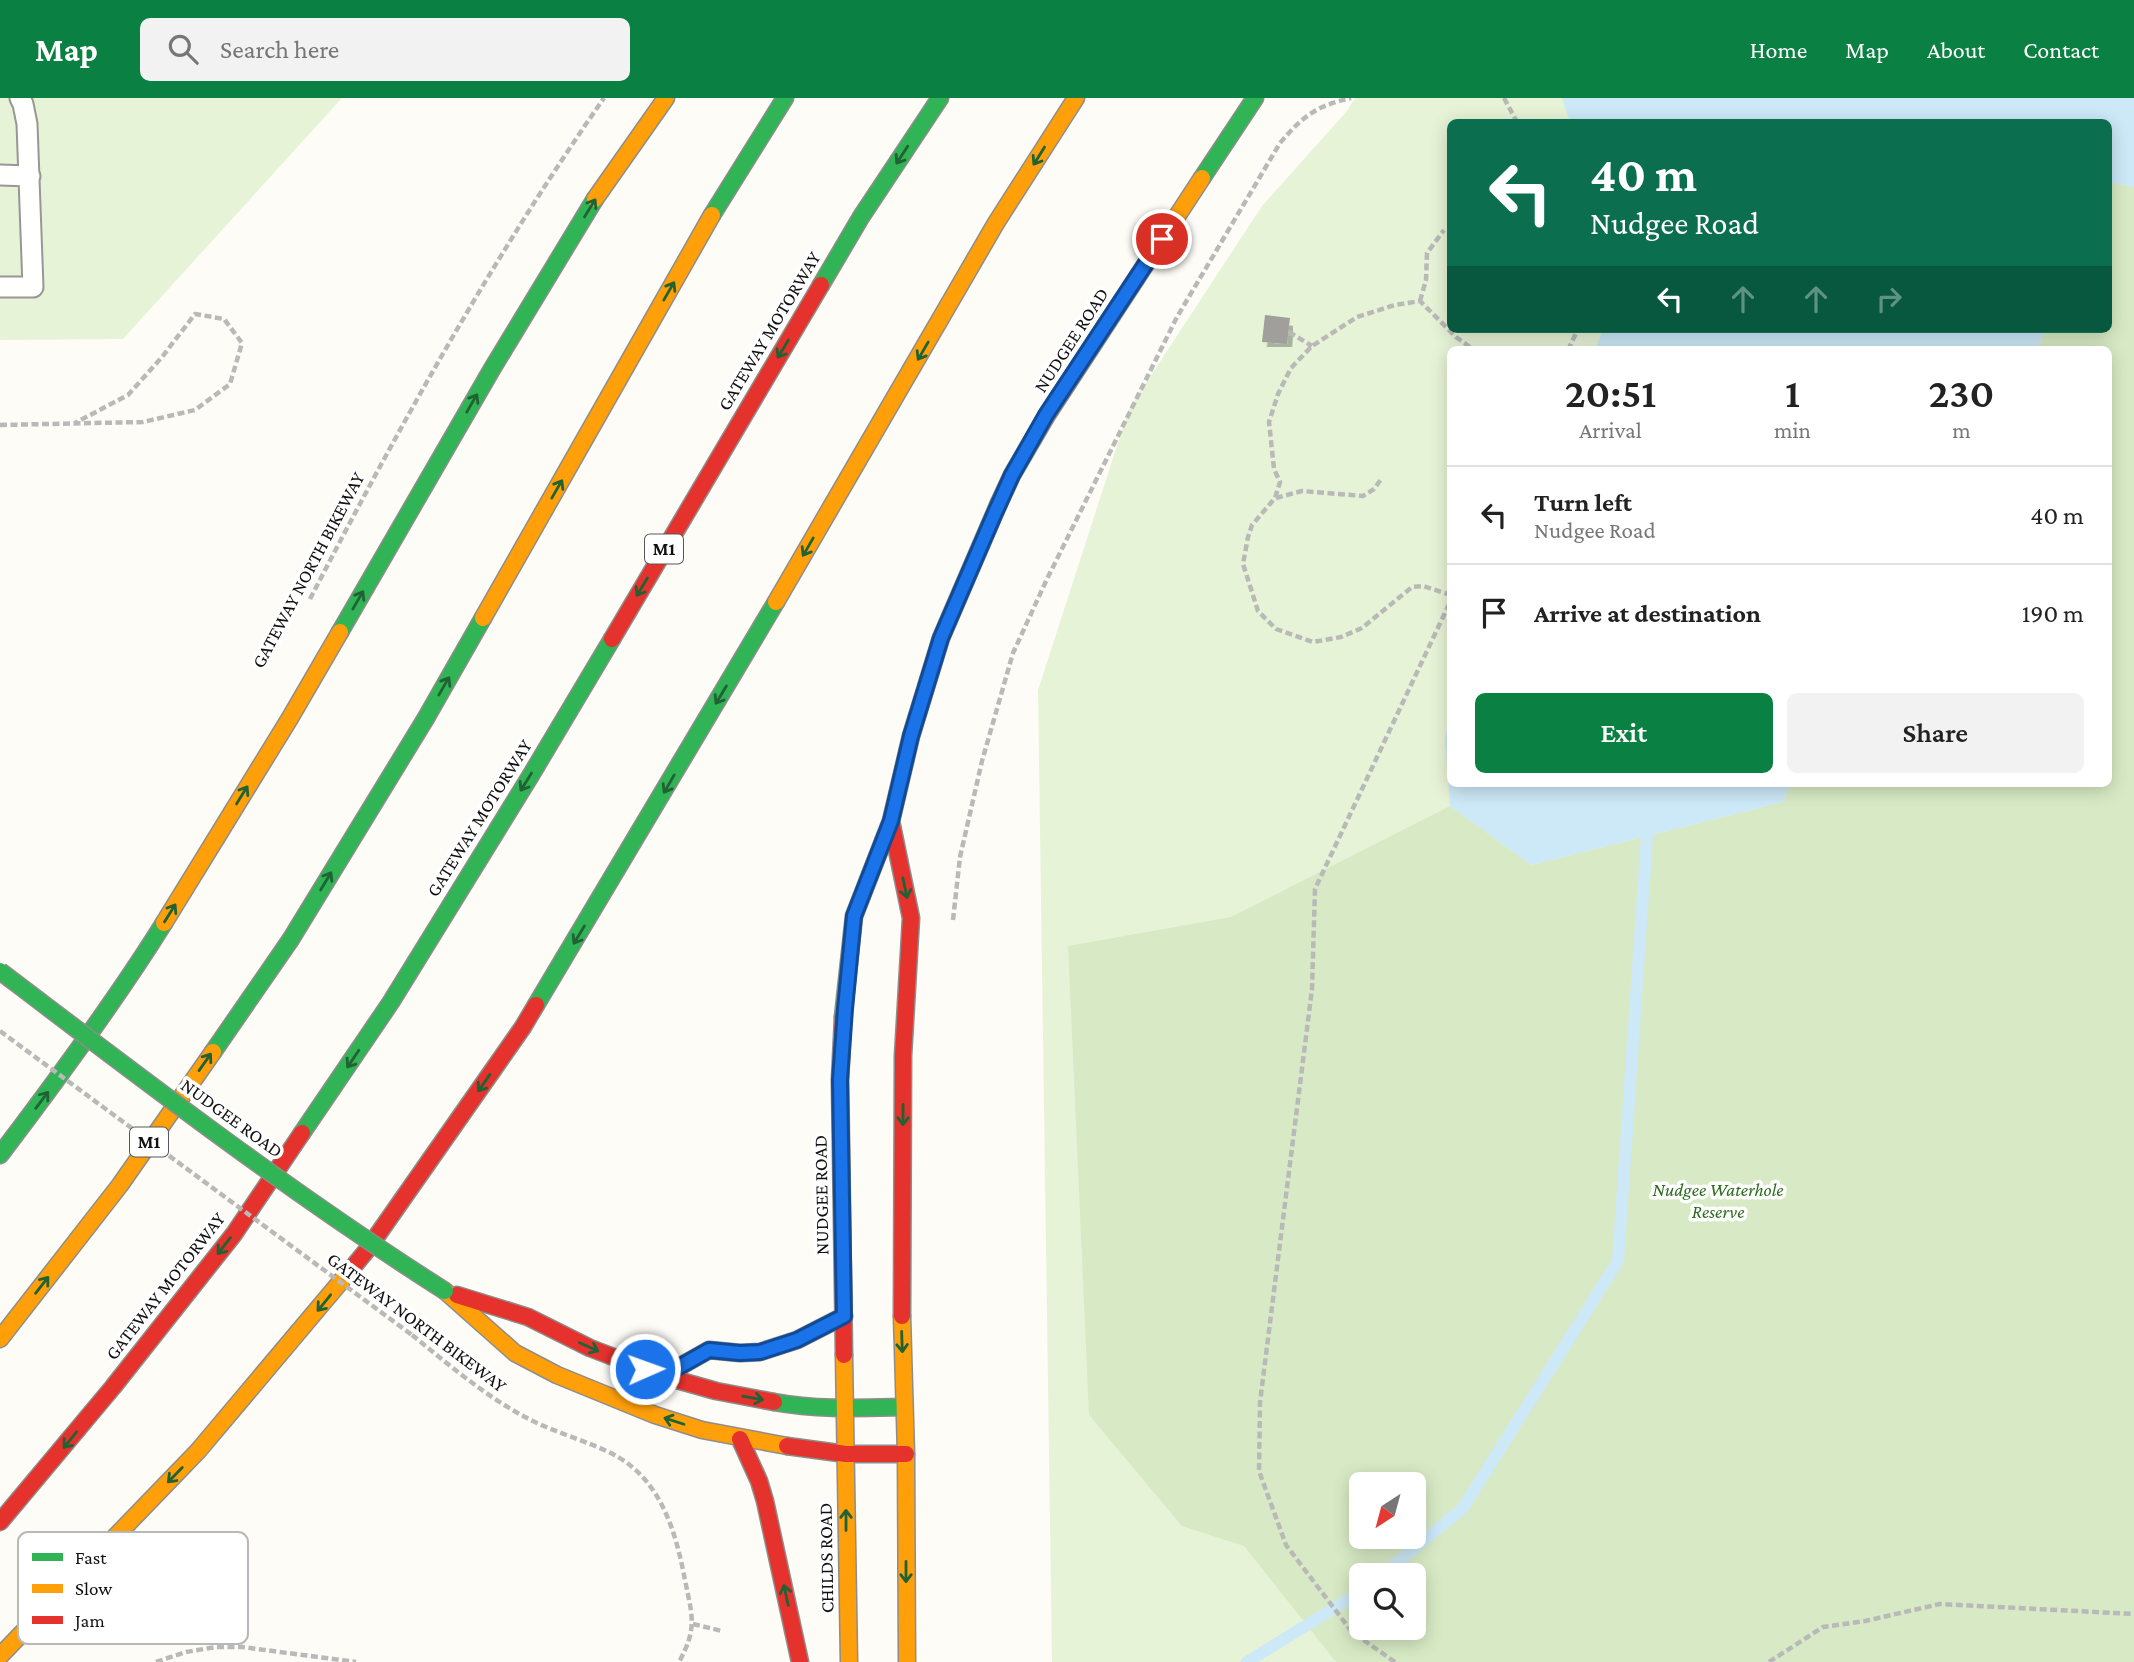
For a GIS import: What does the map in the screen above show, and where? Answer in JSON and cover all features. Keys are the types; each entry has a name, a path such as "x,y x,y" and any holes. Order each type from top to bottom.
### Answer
{"main road":[{"path":"0,1154 43,1099 143,957 290,718 485,381 594,201 666,98"},
{"name":"M1","path":"0,1339 120,1185 291,939 426,718 723,197 785,98"},
{"name":"GATEWAY MOTORWAY","path":"0,1522 234,1234 391,1002 531,775 861,217 940,98"},
{"path":"120,1532 189,1460 367,1250 523,1027 746,654 996,223 1076,98"},
{"name":"NUDGEE ROAD","path":"846,1454 840,1093 854,916 891,821 911,736 941,638 1012,475 1046,415 1255,98"},
{"name":"NUDGEE ROAD","path":"0,971 310,1201 445,1291 515,1353 557,1375 655,1415 702,1430 740,1439 846,1454 906,1454 902,1327 903,1056 911,918 891,821"},
{"name":"NUDGEE ROAD","path":"445,1291 528,1317 590,1348 663,1376 716,1391 797,1406 904,1407"},
{"path":"663,1376 709,1350 760,1352 797,1340 844,1316"},
{"path":"740,1439 765,1501 800,1662"},
{"name":"CHILDS ROAD","path":"846,1454 849,1662"},
{"path":"906,1454 907,1662"},
{"path":"0,1656 18,1637"}],"lane":[{"path":"0,287 33,287 27,124 22,101"},
{"path":"0,175 30,176"}],"path":[{"name":"GATEWAY NORTH BIKEWAY","path":"306,607 366,490 433,369 532,206 604,98"},
{"path":"953,924 960,857 982,761 1013,653 1047,579 1177,317 1280,143 1299,121 1326,103 1351,98"},
{"path":"1504,98 1515,119"},
{"path":"1420,301 1426,280 1427,253 1444,230"},
{"path":"1420,301 1395,305 1357,317 1312,346 1291,368 1278,394 1269,422 1273,469 1280,482 1275,498 1252,525 1243,564 1258,611 1276,628 1312,642 1340,637 1362,628 1412,587 1423,586 1447,595"},
{"path":"1420,301 1447,328"},
{"path":"0,425 143,422 195,410 230,384 242,343 224,319 195,314 128,395 75,423"},
{"path":"1289,332 1312,346"},
{"path":"1452,333 1468,346"},
{"path":"1275,498 1302,491 1363,496 1374,489 1382,478"},
{"path":"1395,1662 1352,1632 1286,1545 1259,1471 1260,1402 1312,989 1315,889 1447,606"},
{"name":"GATEWAY NORTH BIKEWAY","path":"0,1031 412,1335 477,1387 526,1418 618,1457 638,1474 653,1490 666,1511 681,1560 693,1624 687,1647 679,1662"},
{"path":"24,1054 32,1042"},
{"path":"1769,1662 1823,1627 1865,1621 1940,1604 2134,1614"},
{"path":"693,1624 722,1631"},
{"path":"156,1662 186,1652 216,1647 242,1647 356,1662"}],"green space":[{"path":"0,98 342,98 123,339 0,340"},
{"name":"Nudgee Waterhole Reserve","path":"1355,98 2134,98 2134,1662 1052,1662 1038,690 1129,409 1262,206 1347,111"},
{"name":"Nudgee Waterhole Reserve","path":"2112,183 2134,187 2134,1662 1336,1662 1244,1546 1182,1526 1089,1415 1068,946 1231,917 1450,806 1531,865 1783,802 1790,787 2112,787 2112,346 2039,346 2044,333 2112,333"}],"water":[{"path":"1562,98 2134,98 2134,187 2112,183 2112,119 1569,119"},
{"path":"1601,333 2044,333 2039,346 1597,346"},
{"path":"1447,732 1447,765 1445,737"},
{"path":"1449,787 1790,787 1783,802 1531,865 1450,806"}],"building":[{"path":"1265,315 1290,318 1287,344 1262,342"}],"waterway":[{"path":"1397,1563 1463,1508 1618,1261 1647,836"},
{"path":"1247,1662 1349,1599"}],"traffic: fast":[{"path":"712,215 785,98"},
{"path":"821,285 861,217 940,98"},
{"path":"1202,178 1255,98"},
{"path":"340,632 492,369 595,199"},
{"path":"843,1017 854,916 891,821 911,736 941,638 999,503"},
{"path":"536,1005 776,602"},
{"path":"213,1052 291,939 426,718 483,618"},
{"path":"302,1133 391,1002 612,639"},
{"path":"0,1155 85,1041 164,923"},
{"path":"0,971 275,1176 445,1291"},
{"path":"774,1402 823,1407 904,1407"}],"traffic: slow":[{"path":"595,199 666,98"},
{"path":"776,602 996,223 1076,98"},
{"path":"999,503 1047,415 1202,178"},
{"path":"483,618 712,215"},
{"path":"164,923 340,632"},
{"path":"0,1339 120,1185 213,1052"},
{"path":"120,1532 198,1451 348,1273"},
{"path":"445,1291 515,1353 557,1375 655,1415 702,1430 787,1446"},
{"path":"663,1376 709,1350 760,1352 797,1340 844,1316"},
{"path":"902,1316 907,1662"},
{"path":"844,1355 849,1662"},
{"path":"0,1656 18,1637"}],"traffic: jam":[{"path":"612,639 821,285"},
{"path":"891,821 911,918 903,1056 902,1316"},
{"path":"348,1273 367,1250 536,1005"},
{"path":"843,1017 840,1080 844,1355"},
{"path":"0,1522 113,1387 234,1234 302,1133"},
{"path":"457,1295 528,1317 590,1348 663,1376 716,1391 774,1402"},
{"path":"740,1439 765,1501 800,1662"},
{"path":"787,1446 846,1454 906,1454"}],"route":[{"path":"645,1369 663,1376 709,1350 740,1353 780,1347 844,1316 840,1080 854,916 891,821 911,736 941,638 976,554 1012,475 1046,415 1162,239"}]}
